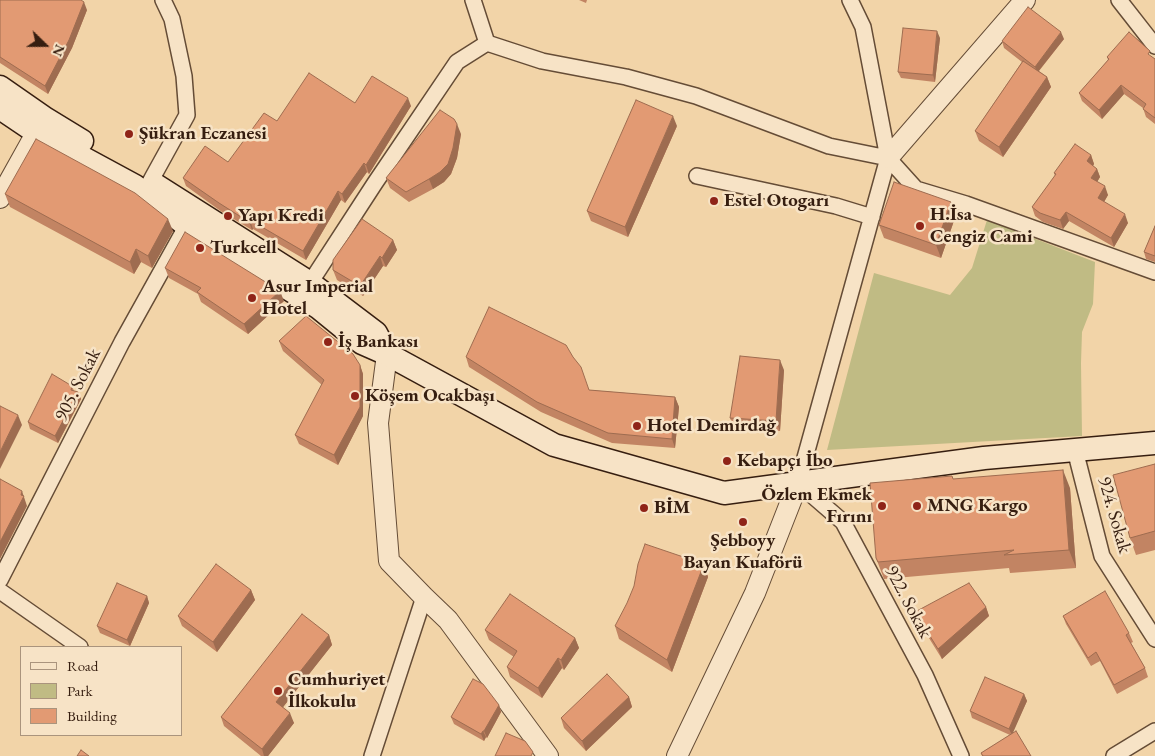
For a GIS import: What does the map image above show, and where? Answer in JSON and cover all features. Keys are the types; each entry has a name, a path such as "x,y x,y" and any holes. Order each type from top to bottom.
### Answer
{"main road":[{"path":"0,88 41,126 135,186 191,218 306,290 319,308 362,344 387,354 554,445 724,493 984,458 1155,443"},
{"path":"0,108 41,126 150,182 191,218"}],"street":[{"path":"150,182 187,115 184,76 172,19 163,0"},
{"path":"473,0 486,44"},
{"path":"850,0 863,27 888,158 916,189 966,204 1155,272"},
{"path":"677,756 755,593 798,483 888,158 1025,0"},
{"path":"1119,0 1155,46"},
{"path":"306,290 457,62 486,44 542,61 626,77 696,96 829,146 888,158"},
{"path":"0,198 41,126"},
{"path":"697,176 836,206 872,217"},
{"name":"905. Sokak","path":"0,580 122,342 191,218"},
{"path":"387,354 378,423 389,561 448,620 548,756"},
{"name":"924. Sokak","path":"1076,450 1102,556 1155,639"},
{"name":"922. Sokak","path":"798,483 843,522 925,675 961,756"},
{"path":"0,591 79,646"},
{"path":"372,756 424,597"},
{"path":"1114,756 1155,731"}],"green space":[{"path":"987,220 1095,262 1093,304 1082,332 1082,436 827,450 874,273 950,295 972,268"}],"building":[{"path":"0,0 81,0 84,2 69,40 45,86 0,57"},
{"path":"1028,7 1061,32 1035,67 1002,41"},
{"path":"903,28 937,31 933,75 898,72"},
{"path":"1129,32 1150,51 1148,54 1155,59 1155,118 1143,109 1146,104 1121,85 1099,110 1079,93 1109,59 1107,57"},
{"path":"1023,61 1047,77 999,147 975,131"},
{"path":"309,73 355,103 372,76 408,98 366,165 364,163 342,194 338,191 303,251 250,220 249,222 183,178 205,146 228,162 264,113 277,121"},
{"path":"636,100 673,116 625,227 587,211"},
{"path":"440,110 454,119 457,124 448,164 440,172 406,192 386,178"},
{"path":"36,139 135,193 168,219 148,256 136,249 130,262 5,194"},
{"path":"1075,144 1091,155 1087,161 1097,169 1091,178 1105,186 1098,198 1125,214 1111,238 1066,212 1060,220 1040,213 1032,207"},
{"name":"H.İsa Cengiz Cami","path":"894,182 951,202 936,245 879,225"},
{"path":"362,219 393,240 382,258 380,256 360,286 333,270 333,260"},
{"path":"1155,226 1155,256 1144,252"},
{"path":"185,232 280,291 244,324 197,292 201,288 165,268"},
{"path":"489,307 566,345 581,367 589,390 675,397 672,439 608,433 537,402 466,357"},
{"path":"306,316 353,354 360,365 360,407 334,455 295,435 324,380 279,341"},
{"path":"740,356 780,360 776,421 730,418"},
{"path":"52,374 72,386 71,390 78,392 55,436 28,422"},
{"path":"0,406 18,415 0,452"},
{"path":"1155,464 1155,531 1130,538 1113,475"},
{"path":"1063,470 1069,550 1004,555 1014,550 878,562 876,558 870,483 952,476 953,479"},
{"path":"0,479 22,491 21,495 24,496 0,542"},
{"path":"645,544 704,564 667,660 615,626 634,586 638,564"},
{"path":"216,564 251,590 213,642 178,616"},
{"path":"117,583 147,596 127,640 97,626"},
{"path":"969,583 986,607 938,649 915,612"},
{"path":"1105,591 1129,633 1126,635 1145,668 1114,685 1096,652 1088,658 1063,616"},
{"path":"510,594 575,638 561,660 558,658 538,688 507,667 517,651 485,630"},
{"path":"302,614 329,635 276,702 290,713 262,749 221,717"},
{"path":"607,674 629,697 582,741 561,718"},
{"path":"985,677 1024,694 1009,729 970,711"},
{"path":"473,679 483,684 499,705 481,734 451,717"},
{"path":"1016,731 1031,756 983,756 981,753"},
{"path":"506,733 525,741 533,752 531,756 495,756"},
{"path":"81,750 89,756 77,756"}],"place":[{"name":"Şükran Eczanesi","path":"129,134"},
{"name":"Estel Otogarı","path":"714,201"},
{"name":"Yapı Kredi","path":"228,216"},
{"name":"H.İsa Cengiz Cami","path":"920,226"},
{"name":"Turkcell","path":"200,248"},
{"name":"Asur Imperial Hotel","path":"252,298"},
{"name":"İş Bankası","path":"328,342"},
{"name":"Köşem Ocakbaşı","path":"355,396"},
{"name":"Hotel Demirdağ","path":"637,426"},
{"name":"Kebapçı İbo","path":"727,461"},
{"name":"Özlem Ekmek Fırını","path":"882,506"},
{"name":"MNG Kargo","path":"917,506"},
{"name":"BİM","path":"644,508"},
{"name":"Şebboyy Bayan Kuaförü","path":"743,522"},
{"name":"Cumhuriyet İlkokulu","path":"278,691"}]}
